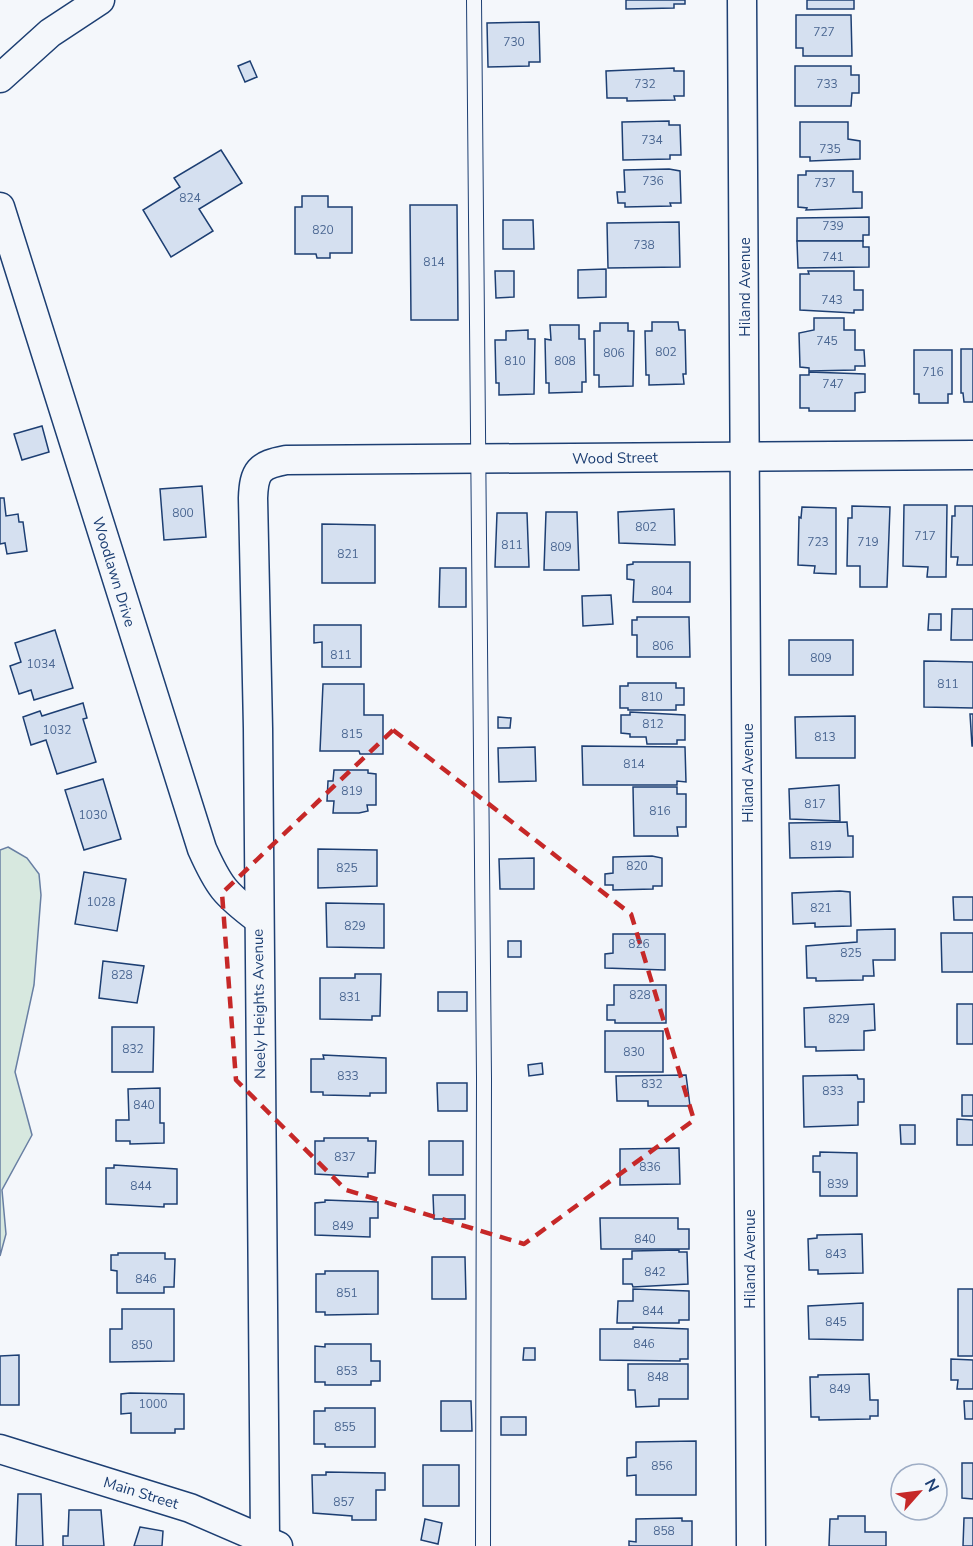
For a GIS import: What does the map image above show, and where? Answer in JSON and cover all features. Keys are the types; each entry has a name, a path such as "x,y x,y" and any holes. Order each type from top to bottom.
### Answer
{"street":[{"path":"0,78 50,33 100,0"},
{"name":"Hiland Avenue","path":"742,0 751,1546"},
{"name":"Woodlawn Drive","path":"0,207 202,849 227,895 258,919"},
{"name":"Wood Street","path":"259,470 271,463 286,460 973,455"},
{"name":"Neely Heights Avenue","path":"259,470 254,481 253,498 258,728 258,919 272,1543"},
{"name":"Main Street","path":"0,1449 190,1508 272,1543"}],"lane":[{"path":"474,0 484,1078 483,1546"}],"highlighted area":[{"path":"393,730 631,914 694,1120 524,1244 346,1190 236,1080 222,893"}],"shaded area":[{"path":"8,847 27,858 39,874 41,895 34,985 15,1072 32,1135 2,1190 6,1234 0,1256 0,850"}],"building":[{"path":"626,0 685,0 685,4 674,4 674,8 626,9"},
{"path":"807,0 854,0 854,9 807,9"},
{"path":"796,15 851,15 852,56 803,56 803,48 796,48"},
{"path":"539,22 540,62 529,62 529,66 488,67 487,23"},
{"path":"250,61 257,77 245,82 238,66"},
{"path":"795,66 851,66 851,75 859,75 859,93 852,93 851,106 795,106"},
{"path":"674,68 674,71 684,71 684,96 674,96 675,100 627,101 627,98 607,98 606,71"},
{"path":"669,121 669,125 680,125 681,155 670,155 670,159 623,160 622,122"},
{"path":"800,122 848,122 848,139 860,141 860,159 810,161 810,157 800,157"},
{"path":"221,150 242,183 199,209 213,231 171,257 143,210 180,187 174,178"},
{"path":"669,169 680,171 681,203 670,203 671,206 625,207 625,203 618,203 617,192 625,192 624,170"},
{"path":"806,171 853,171 853,192 862,192 862,208 806,210 807,208 798,207 798,175 806,175"},
{"path":"302,196 328,196 328,207 352,207 352,253 330,253 330,258 317,258 316,254 295,254 295,207 302,207"},
{"path":"410,205 457,205 458,320 411,320"},
{"path":"869,217 869,235 863,235 863,241 797,241 797,218"},
{"path":"503,220 533,220 534,249 503,249"},
{"path":"679,222 680,267 608,268 607,223"},
{"path":"797,241 863,241 863,247 869,247 869,267 798,268"},
{"path":"606,269 606,297 578,298 578,270"},
{"path":"495,271 514,271 514,297 496,298"},
{"path":"808,271 854,271 854,290 863,290 863,310 854,310 854,313 800,310 800,274 809,274"},
{"path":"814,318 844,318 844,330 855,330 855,350 864,350 865,366 855,366 855,370 809,371 809,368 800,367 799,333 814,330"},
{"path":"652,322 678,322 679,330 685,330 686,374 683,374 684,384 649,385 649,375 646,375 645,331 652,331"},
{"path":"600,323 628,323 628,331 634,331 633,386 599,387 599,375 594,375 594,331 600,331"},
{"path":"550,325 579,325 579,339 585,339 586,382 582,382 582,392 549,393 549,383 546,383 545,339 551,340"},
{"path":"528,330 528,339 535,339 534,394 499,395 499,383 496,383 495,340 506,340 506,331"},
{"path":"961,349 973,349 973,402 964,402 963,393 961,393"},
{"path":"914,350 952,350 952,394 948,394 948,403 919,403 919,394 914,394"},
{"path":"809,372 865,374 865,392 855,393 855,411 809,411 809,408 800,408 800,375 809,375"},
{"path":"42,426 49,452 22,460 14,434"},
{"path":"202,486 206,537 164,540 160,489"},
{"path":"0,498 4,498 6,516 18,514 19,522 23,522 27,551 7,554 5,543 0,544"},
{"path":"904,505 947,505 946,577 927,577 928,567 903,566"},
{"path":"852,506 890,507 887,587 860,587 860,566 847,566 848,518 852,518"},
{"path":"955,506 973,506 973,565 957,565 958,557 951,557 952,516 955,516"},
{"path":"802,507 836,508 836,574 814,573 815,566 798,565 799,517 801,518"},
{"path":"674,509 675,545 619,543 618,512"},
{"path":"546,512 577,512 579,570 544,570"},
{"path":"497,513 527,513 529,567 495,567"},
{"path":"322,524 375,525 375,583 322,583"},
{"path":"633,562 690,562 690,602 633,602 634,580 627,579 627,565"},
{"path":"440,568 466,568 466,607 439,607"},
{"path":"611,595 613,624 583,626 582,596"},
{"path":"952,609 973,609 973,640 951,640"},
{"path":"929,614 941,614 941,630 928,630"},
{"path":"637,617 689,617 690,657 637,657 637,635 632,635 632,620 637,620"},
{"path":"314,625 361,625 361,667 322,667 322,642 314,643"},
{"path":"55,630 73,688 34,700 31,690 19,694 10,666 21,662 15,643"},
{"path":"789,640 853,640 853,675 789,675"},
{"path":"924,661 973,662 973,708 924,707"},
{"path":"628,683 676,683 676,688 684,688 684,705 676,705 676,710 620,708 620,686 628,686"},
{"path":"323,684 364,684 364,715 383,715 383,754 360,754 359,751 320,751"},
{"path":"83,703 87,718 83,719 96,762 57,774 46,740 31,745 23,717 40,711 42,716"},
{"path":"630,712 685,715 685,740 677,740 677,744 647,744 646,737 630,737 630,734 621,733 621,715 630,715"},
{"path":"970,714 973,714 973,746 972,746"},
{"path":"855,716 855,758 796,758 795,717"},
{"path":"498,717 511,718 510,728 498,728"},
{"path":"582,746 685,747 686,782 677,781 677,785 583,785"},
{"path":"535,747 536,781 499,782 498,748"},
{"path":"334,770 368,770 368,773 376,774 376,805 367,805 368,811 359,813 333,813 334,801 327,801 328,781 333,781"},
{"path":"103,779 121,839 84,850 65,790"},
{"path":"839,785 840,821 790,819 789,789"},
{"path":"633,787 677,787 677,794 686,794 686,827 677,827 678,836 634,836"},
{"path":"847,822 848,836 853,836 853,857 790,858 789,823"},
{"path":"318,849 377,850 377,886 318,888"},
{"path":"613,857 662,858 662,886 653,886 653,889 613,890 613,885 605,885 605,874 613,873"},
{"path":"534,858 534,889 500,889 499,859"},
{"path":"84,872 126,879 117,931 75,924"},
{"path":"850,892 851,926 815,927 815,923 793,924 792,893"},
{"path":"953,897 973,897 973,920 954,920"},
{"path":"326,903 384,904 384,948 327,947"},
{"path":"895,929 895,960 873,960 874,976 863,976 863,980 816,981 816,978 807,978 806,946 857,942 857,930"},
{"path":"941,933 973,933 973,972 942,972"},
{"path":"613,934 665,934 665,970 605,968 605,954 613,953"},
{"path":"508,941 521,941 521,957 508,957"},
{"path":"103,961 144,966 137,1003 99,998"},
{"path":"355,974 381,974 380,1016 372,1016 372,1020 320,1019 320,978 355,978"},
{"path":"614,985 666,985 666,1023 615,1023 615,1020 607,1020 607,1005 614,1005"},
{"path":"438,992 467,992 467,1011 438,1011"},
{"path":"874,1004 875,1030 864,1031 864,1050 816,1051 816,1047 805,1047 804,1008"},
{"path":"957,1004 973,1004 973,1044 957,1044"},
{"path":"112,1027 154,1027 153,1072 112,1072"},
{"path":"605,1031 663,1031 663,1072 605,1072"},
{"path":"323,1055 386,1058 386,1093 370,1093 370,1096 323,1095 323,1092 311,1092 311,1059 324,1059"},
{"path":"542,1063 543,1074 529,1076 528,1065"},
{"path":"686,1075 690,1106 648,1106 648,1101 617,1101 616,1076"},
{"path":"857,1075 858,1079 864,1079 864,1102 858,1102 858,1125 804,1127 803,1076"},
{"path":"437,1083 467,1083 467,1111 438,1111"},
{"path":"160,1088 160,1123 164,1123 164,1143 130,1144 130,1141 116,1141 116,1120 129,1120 128,1089"},
{"path":"962,1095 973,1095 973,1116 962,1116"},
{"path":"957,1119 973,1120 973,1145 957,1145"},
{"path":"900,1125 915,1125 915,1144 901,1144"},
{"path":"324,1138 368,1138 368,1141 376,1141 375,1173 368,1173 368,1177 315,1174 315,1141 324,1141"},
{"path":"429,1141 463,1141 463,1175 429,1175"},
{"path":"679,1148 680,1184 620,1185 620,1149"},
{"path":"820,1152 857,1153 857,1196 820,1196 820,1172 813,1172 813,1156 820,1156"},
{"path":"114,1165 177,1169 177,1204 164,1204 164,1207 106,1204 106,1168 114,1168"},
{"path":"433,1195 465,1195 465,1219 434,1219"},
{"path":"325,1200 378,1202 378,1218 370,1218 370,1237 315,1235 315,1203 325,1202"},
{"path":"600,1218 678,1218 678,1229 689,1229 689,1249 601,1249"},
{"path":"862,1234 863,1273 818,1274 818,1270 809,1270 808,1239 817,1238 817,1235"},
{"path":"679,1250 679,1252 687,1252 688,1284 633,1287 632,1284 623,1284 623,1259 632,1259 632,1251"},
{"path":"118,1253 165,1253 165,1259 175,1259 174,1287 164,1287 164,1293 117,1293 117,1271 111,1270 111,1255 118,1255"},
{"path":"432,1257 465,1257 466,1299 432,1299"},
{"path":"325,1271 378,1271 378,1314 325,1315 325,1312 316,1312 316,1274 325,1274"},
{"path":"633,1289 689,1291 689,1320 679,1320 679,1323 617,1323 618,1301 633,1301"},
{"path":"958,1289 973,1289 973,1356 958,1356"},
{"path":"863,1303 863,1340 809,1339 808,1306"},
{"path":"122,1309 174,1309 174,1361 110,1362 110,1329 122,1329"},
{"path":"633,1327 688,1329 688,1359 680,1359 680,1361 600,1360 600,1329 633,1329"},
{"path":"325,1344 371,1344 371,1361 380,1361 380,1381 371,1381 371,1385 325,1385 325,1382 315,1382 315,1346 325,1347"},
{"path":"524,1348 535,1348 535,1360 523,1360"},
{"path":"19,1355 19,1405 0,1405 0,1356"},
{"path":"951,1359 973,1360 973,1389 957,1389 958,1380 951,1380"},
{"path":"628,1364 688,1364 688,1399 659,1399 659,1406 636,1407 635,1390 628,1390"},
{"path":"869,1374 870,1400 878,1400 878,1416 870,1416 870,1419 819,1420 819,1417 811,1417 810,1377"},
{"path":"121,1394 184,1394 184,1429 175,1429 175,1433 131,1433 131,1413 121,1414"},
{"path":"441,1401 471,1401 472,1431 441,1431"},
{"path":"964,1401 973,1401 973,1419 965,1419"},
{"path":"325,1408 375,1408 375,1447 325,1447 325,1444 314,1444 314,1411 325,1411"},
{"path":"501,1417 526,1417 526,1435 501,1435"},
{"path":"696,1441 696,1495 636,1495 636,1475 627,1476 627,1458 636,1457 636,1442"},
{"path":"962,1463 973,1463 973,1499 962,1498"},
{"path":"423,1465 459,1465 459,1506 423,1506"},
{"path":"326,1472 385,1473 385,1490 376,1490 376,1520 352,1520 352,1516 313,1513 312,1475 326,1475"},
{"path":"18,1494 41,1494 43,1546 16,1546"},
{"path":"69,1510 101,1510 104,1546 63,1546 63,1536 68,1536"},
{"path":"838,1516 865,1516 865,1532 886,1532 886,1546 829,1546 830,1519 838,1519"},
{"path":"682,1518 682,1521 692,1521 692,1546 629,1546 629,1541 636,1542 636,1519"},
{"path":"964,1518 973,1518 973,1546 963,1546"},
{"path":"425,1519 442,1523 438,1544 421,1540"},
{"path":"140,1527 163,1531 162,1546 134,1546"}]}
